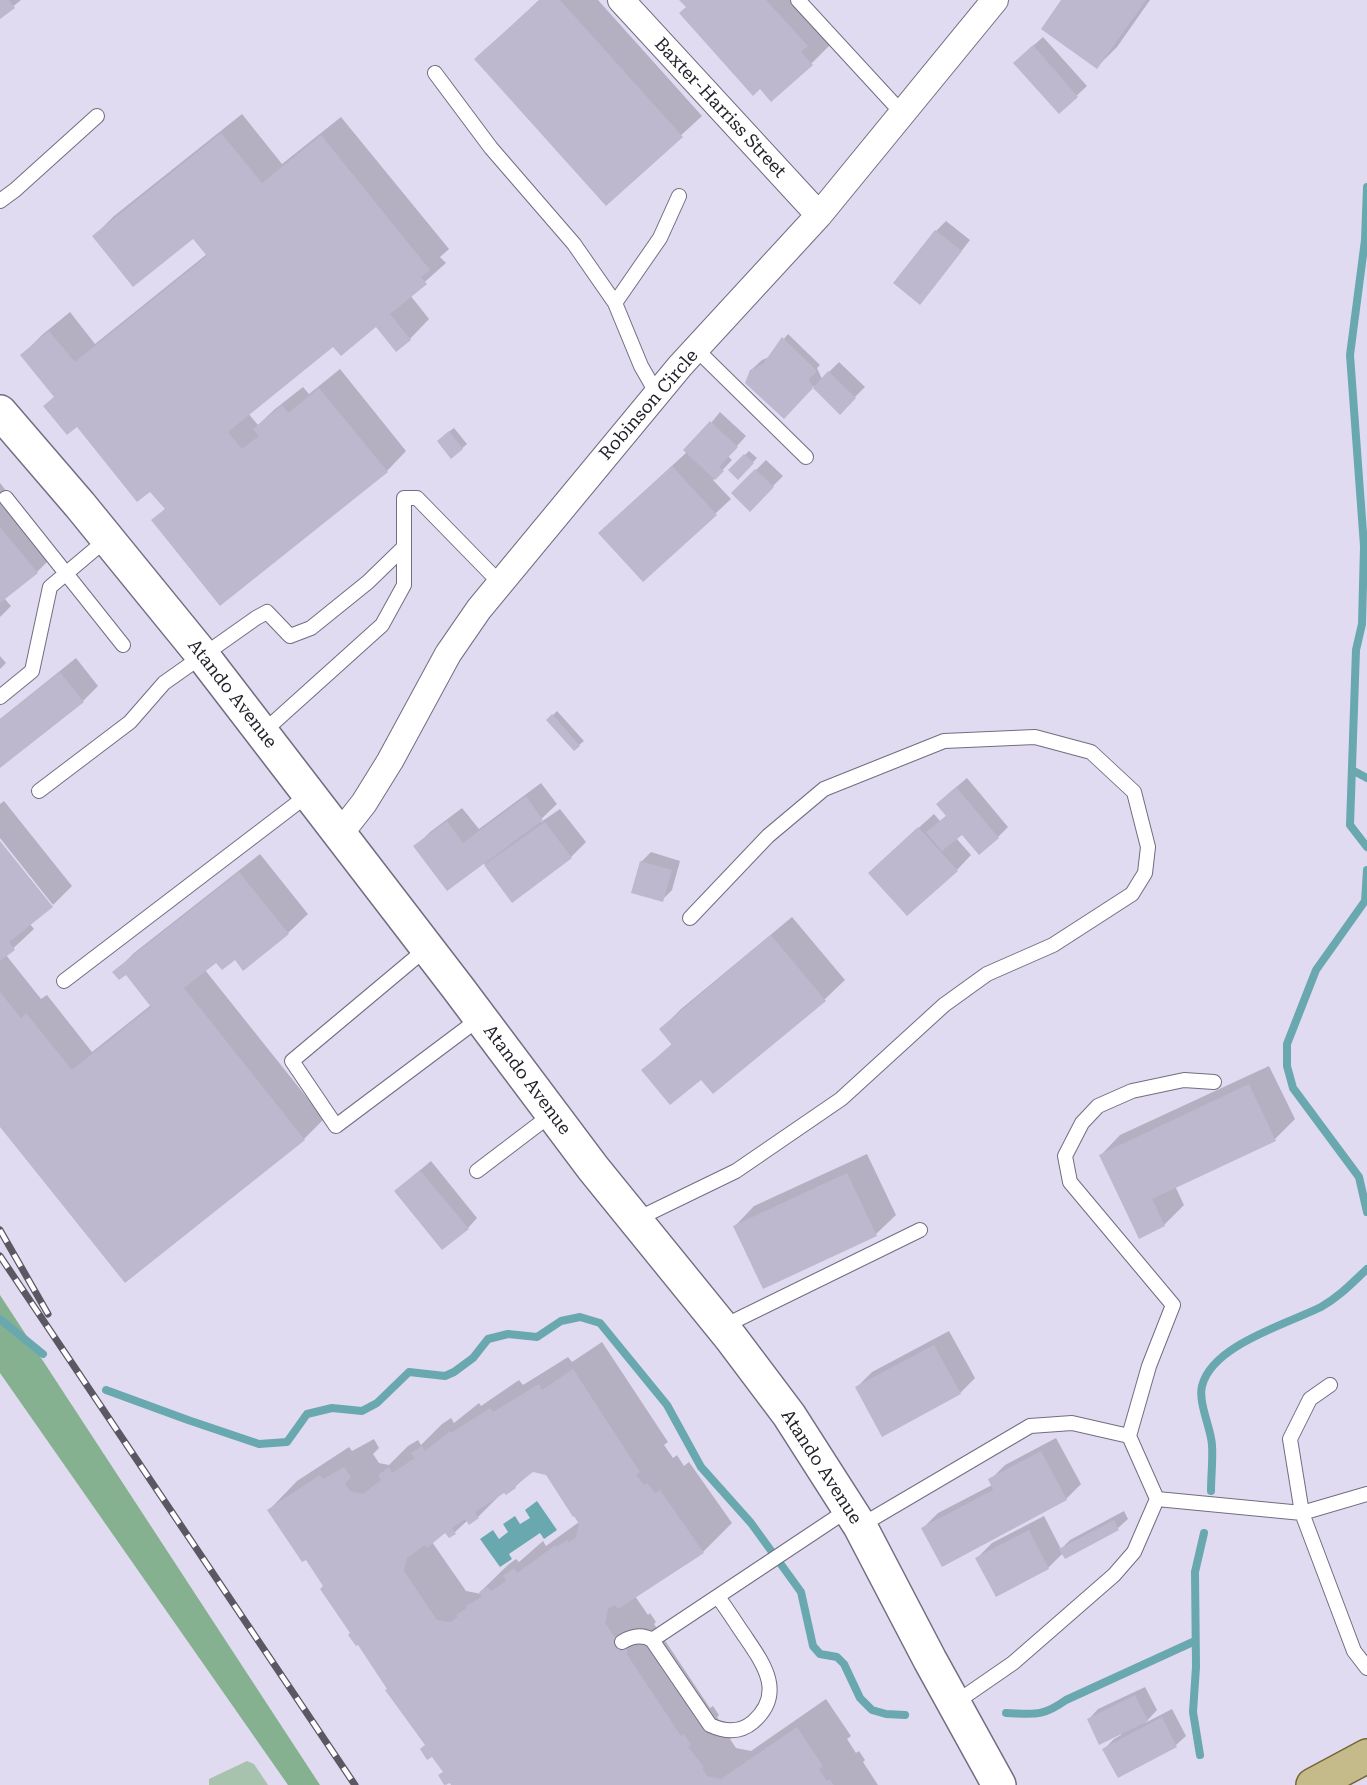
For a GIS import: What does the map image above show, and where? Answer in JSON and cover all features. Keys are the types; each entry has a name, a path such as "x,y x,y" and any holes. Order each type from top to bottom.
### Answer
{"main road":[{"name":"Atando Avenue","path":"0,412 202,656 552,1114 789,1415 855,1517 999,1785"},
{"path":"1313,1785 1367,1756"}],"street":[{"name":"Baxter-Harriss Street","path":"621,0 819,215"},
{"name":"Robinson Circle","path":"339,835 364,803 390,761 448,654 479,609 657,394 819,215 994,0"}],"lane":[{"path":"798,0 902,113"},
{"path":"435,73 491,148 574,244 615,303 641,366 657,394"},
{"path":"0,201 97,116"},
{"path":"615,303 660,238 679,195"},
{"path":"697,350 806,457"},
{"path":"6,498 123,645"},
{"path":"262,733 382,625 404,585 404,498 417,498 500,583"},
{"path":"0,698 32,671 50,587 107,539"},
{"path":"39,791 130,722 164,683 256,618 267,612 290,636 311,628 368,582 404,547"},
{"path":"635,1220 735,1171 842,1099 944,1005 987,974 1053,945 1132,894 1145,873 1148,847 1134,792 1091,752 1035,737 944,741 824,789 768,836 690,918"},
{"path":"64,981 309,794"},
{"path":"427,948 292,1061 336,1126 480,1018"},
{"path":"955,1703 1013,1663 1114,1575 1134,1552 1157,1500 1129,1436 1149,1366 1173,1305 1070,1182 1065,1156 1082,1123 1098,1106 1132,1091 1184,1080 1214,1082"},
{"path":"477,1171 552,1114"},
{"path":"722,1327 920,1230"},
{"path":"1330,1385 1310,1399 1290,1439 1302,1513 1354,1651 1367,1668"},
{"path":"652,1640 806,1538 855,1517 1030,1426 1072,1423 1129,1436"},
{"path":"1157,1500 1302,1513 1367,1494"},
{"path":"622,1642 636,1636 645,1636 652,1640 710,1725 731,1731 742,1729 762,1714 768,1702 770,1688 760,1659 718,1597"},
{"path":"1354,1651 1367,1644"}],"shaded area":[{"path":"0,1295 320,1785 288,1785 0,1373"},
{"path":"537,1501 557,1530 544,1539 540,1533 509,1554 512,1559 500,1567 480,1539 493,1530 499,1539 508,1532 503,1524 515,1516 520,1524 530,1518 525,1510"},
{"path":"247,1761 254,1764 268,1785 209,1785 209,1779"}],"building":[{"path":"0,0 9,0 15,8 0,19"},
{"path":"540,0 560,0 683,137 606,206 474,59"},
{"path":"679,0 766,0 808,46 801,52 813,65 771,102 760,89 753,96 679,13 686,7"},
{"path":"1061,0 1146,0 1097,69 1041,29"},
{"path":"1033,45 1078,97 1059,114 1013,63"},
{"path":"221,133 262,183 321,135 430,270 421,277 427,284 390,314 411,340 396,352 376,327 341,356 333,347 228,432 242,449 259,436 253,429 282,405 288,413 319,388 388,472 220,606 151,520 165,509 150,492 137,502 77,427 67,435 43,406 54,397 20,355 49,331 75,362 207,256 193,239 133,287 92,236"},
{"path":"935,230 962,251 920,305 893,283"},
{"path":"782,337 817,371 809,379 813,388 784,419 745,383 750,370 763,364"},
{"path":"828,371 856,398 840,415 813,388"},
{"path":"710,421 738,447 719,467 724,471 715,480 683,450"},
{"path":"449,431 463,449 451,459 437,441"},
{"path":"744,454 754,463 738,480 728,470"},
{"path":"672,466 717,515 643,582 598,533"},
{"path":"755,469 774,487 750,512 731,493"},
{"path":"0,527 38,573 0,603"},
{"path":"60,672 84,702 0,768 0,719"},
{"path":"552,714 580,746 574,751 546,720"},
{"path":"956,787 999,838 979,855 962,835 942,851 926,832 946,816 936,804"},
{"path":"526,796 543,820 447,891 413,846 447,821 463,843"},
{"path":"545,822 572,858 512,903 484,865"},
{"path":"918,827 958,871 907,916 868,873"},
{"path":"0,841 53,907 9,942 15,950 0,961"},
{"path":"640,861 672,870 663,902 631,893"},
{"path":"239,872 289,934 243,971 235,960 222,970 216,963 184,988 305,1140 125,1283 0,1127 0,992 21,1018 26,1013 72,1070 151,1007 126,975 119,980 112,972"},
{"path":"771,935 826,1001 713,1094 701,1080 670,1105 641,1070 672,1045 659,1029"},
{"path":"1249,1084 1276,1141 1152,1199 1165,1226 1139,1239 1099,1155"},
{"path":"420,1170 469,1229 442,1250 394,1191"},
{"path":"847,1173 877,1236 763,1289 733,1226"},
{"path":"934,1345 961,1394 882,1437 855,1387"},
{"path":"573,1369 640,1472 636,1475 655,1493 660,1490 704,1553 618,1609 615,1605 608,1609 605,1623 618,1642 621,1641 628,1652 626,1653 681,1736 684,1734 691,1745 688,1747 704,1767 702,1768 707,1776 721,1779 797,1727 823,1766 819,1769 827,1781 830,1779 834,1785 451,1785 450,1783 444,1785 438,1775 443,1772 432,1757 427,1760 420,1749 425,1745 385,1690 387,1689 358,1645 356,1646 348,1635 350,1633 320,1589 323,1586 306,1560 302,1562 267,1510 320,1475 323,1479 344,1467 351,1477 345,1484 350,1491 363,1494 381,1480 378,1475 389,1467 392,1473 415,1458 411,1453 422,1446 425,1451 450,1431 451,1433 490,1408 493,1412 539,1384 542,1390","holes":["533,1472 546,1475 579,1524 576,1537 557,1547 556,1545 517,1573 514,1568 503,1576 506,1581 491,1591 487,1587 479,1592 482,1597 466,1606 467,1608 450,1622 437,1620 404,1571 407,1558 425,1545 427,1548 445,1533 449,1538 456,1534 452,1528 465,1519 469,1525 479,1518 475,1512 504,1493 506,1495"]},
{"path":"1041,1451 1067,1500 942,1567 921,1528 993,1490 988,1479"},
{"path":"1114,1520 1119,1530 1065,1559 1059,1549"},
{"path":"1029,1530 1049,1569 996,1597 975,1558"},
{"path":"1135,1695 1148,1721 1099,1745 1087,1719"},
{"path":"1162,1717 1177,1747 1118,1778 1102,1749"}],"waterway":[{"path":"1367,187 1365,240 1350,355 1364,546 1362,624 1356,650 1350,825 1367,847"},
{"path":"1352,770 1367,778"},
{"path":"1367,870 1365,901 1316,970 1287,1044 1287,1066 1293,1088 1359,1177 1367,1212"},
{"path":"1211,1491 1212,1445 1201,1393 1209,1372 1235,1347 1328,1303 1367,1269"},
{"path":"106,1390 259,1444 287,1442 307,1414 332,1408 362,1411 377,1403 409,1372 445,1376 454,1372 473,1358 488,1339 508,1334 537,1337 561,1321 580,1317 600,1323 667,1405 701,1467 751,1523 801,1592 813,1646 820,1654 837,1657 844,1664 860,1698 872,1710 886,1714 905,1715"},
{"path":"0,1319 43,1354"},
{"path":"1200,1755 1193,1712 1196,1667 1195,1572 1204,1533"},
{"path":"1006,1713 1044,1712 1195,1641"}],"railway":[{"path":"0,1230 48,1314"},
{"path":"0,1256 355,1785"}]}
